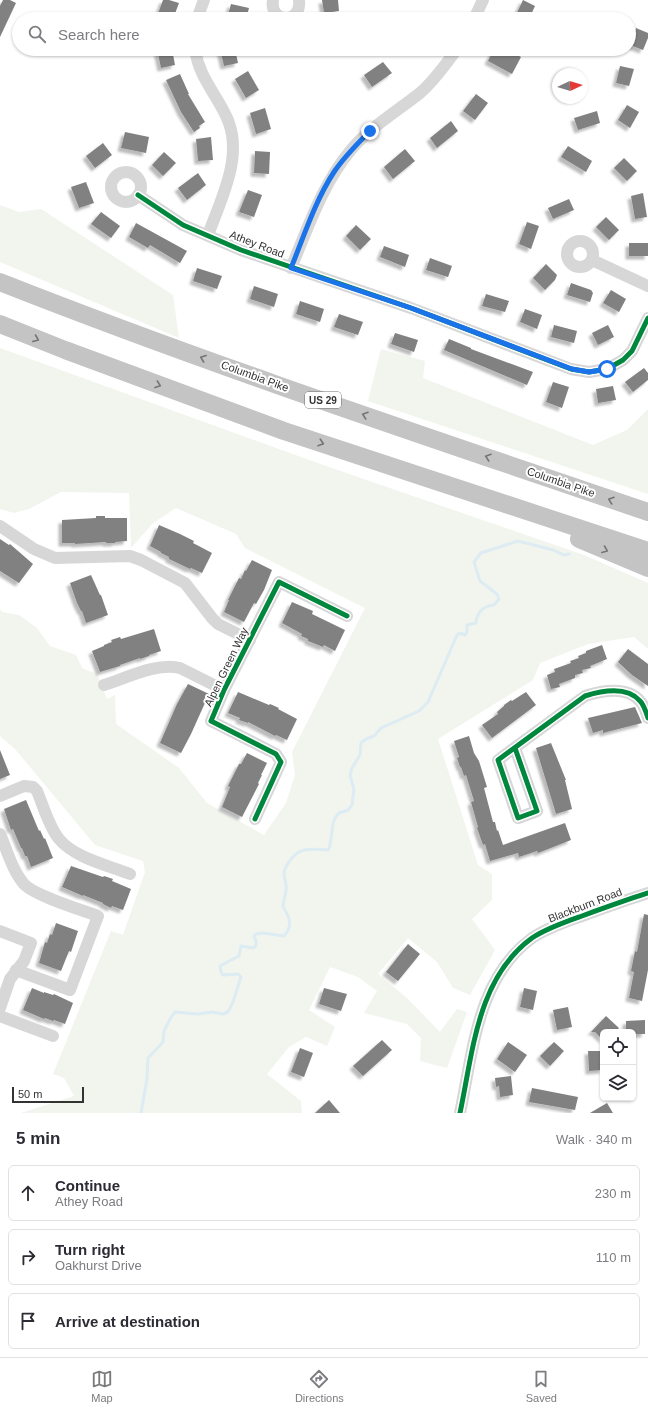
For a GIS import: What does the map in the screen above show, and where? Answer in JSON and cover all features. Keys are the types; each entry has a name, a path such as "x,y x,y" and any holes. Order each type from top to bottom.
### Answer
{"highway":[{"name":"Columbia Pike","path":"0,282 87,316 308,395 648,512"},
{"path":"0,324 65,350 284,431 648,551"},
{"path":"439,482 648,568"}],"street":[{"path":"200,12 204,0"},
{"path":"273,0 272,5 275,12"},
{"path":"296,12 299,6 299,0"},
{"path":"477,12 483,0"},
{"path":"196,56 203,76 228,118 234,144 232,171 208,235"},
{"path":"291,268 319,200 334,173 350,151 370,131 436,78 452,56"},
{"name":"Athey Road","path":"138,195 183,225 241,250 411,308 572,369 589,372 607,369 623,360 632,351 648,318"},
{"path":"592,260 648,286"},
{"path":"0,526 34,549 55,558 130,556 141,560 185,583 218,624 250,640"},
{"name":"Alpen Green Way","path":"256,819 281,762 276,754 211,721 224,690 279,582 347,616"},
{"path":"104,685 157,668 173,666 224,690"},
{"path":"515,748 537,812 518,818 498,760 585,696 606,691 625,692 634,695 645,709 648,718"},
{"path":"0,796 24,786 33,787 37,791 58,838 67,847 76,854 130,874"},
{"path":"0,834 14,869 25,886 35,892 98,916 70,990 16,970"},
{"name":"Blackburn Road","path":"460,1113 479,1021 491,988 502,969 518,951 533,938 556,925 648,893"},
{"path":"0,931 31,943 24,961 10,979 0,1008"},
{"path":"0,1016 53,1036"}],"shaded area":[{"path":"0,205 19,212 41,209 173,295 179,338 0,262"},
{"path":"0,348 326,466 584,555 648,583 648,649 634,637 588,644 540,663 533,680 438,739 478,865 492,874 492,900 472,919 495,950 470,995 453,988 437,962 408,938 378,974 407,998 440,1032 457,1009 467,1012 447,1068 420,1061 421,1038 407,1024 364,1013 377,991 358,977 330,967 309,1010 335,1027 327,1046 306,1037 289,1047 267,1074 301,1101 302,1113 21,1113 74,1096 64,1078 53,1074 111,931 123,935 145,872 143,861 95,845 15,749 0,736 0,609 2,612 19,615 37,628 50,646 76,655 82,668 97,674 107,699 115,695 116,724 179,768 207,803 264,835 286,803 295,775 292,752 365,608 245,548 236,534 176,508 153,523 131,548 129,493 61,492 29,509 14,513 0,509"},
{"path":"381,349 425,361 423,378 593,445 627,430 648,409 648,494 368,401"}],"building":[{"path":"3,0 10,0 16,3 0,37 0,6"},
{"path":"163,0 179,3 176,12 159,12"},
{"path":"322,0 338,0 339,11 324,12"},
{"path":"523,0 535,6 532,12 517,12"},
{"path":"231,4 249,8 248,12 229,12"},
{"path":"636,28 648,33 648,38 643,50 636,47"},
{"path":"158,56 173,56 175,65 161,68"},
{"path":"222,56 236,56 238,63 224,66"},
{"path":"490,56 521,57 512,74 488,61"},
{"path":"383,62 392,73 372,87 364,75"},
{"path":"620,66 634,69 629,86 616,83"},
{"path":"248,71 259,90 246,98 235,79"},
{"path":"180,74 188,94 205,122 194,132 181,112 166,80"},
{"path":"476,94 488,103 475,120 463,111"},
{"path":"627,105 639,112 630,128 618,120"},
{"path":"265,108 271,129 256,134 250,113"},
{"path":"597,111 600,123 578,130 574,118"},
{"path":"451,121 458,131 437,148 430,138"},
{"path":"125,132 149,137 146,153 121,148"},
{"path":"211,137 213,160 198,161 196,139"},
{"path":"103,143 112,155 95,168 86,156"},
{"path":"568,146 592,161 586,172 561,157"},
{"path":"405,149 415,161 393,179 384,167"},
{"path":"255,151 270,152 269,174 254,173"},
{"path":"164,152 176,163 163,176 152,165"},
{"path":"624,158 637,171 627,181 614,168"},
{"path":"198,173 206,185 187,200 178,188"},
{"path":"86,182 94,203 79,208 71,187"},
{"path":"248,190 262,195 254,217 239,212"},
{"path":"643,193 647,217 635,219 631,196"},
{"path":"569,199 574,210 553,219 548,208"},
{"path":"101,212 120,226 111,238 91,224"},
{"path":"606,217 619,230 609,240 596,227"},
{"path":"527,222 539,226 531,249 519,244"},
{"path":"136,223 187,251 180,263 150,245 148,248 129,237"},
{"path":"356,225 371,239 360,250 346,236"},
{"path":"629,243 648,243 648,256 629,256"},
{"path":"384,246 409,255 405,267 380,257"},
{"path":"430,258 452,266 448,277 426,270"},
{"path":"546,264 557,275 555,280 545,290 533,278"},
{"path":"197,268 222,276 217,289 193,281"},
{"path":"571,283 591,290 593,293 590,302 567,295"},
{"path":"254,286 278,294 274,307 250,299"},
{"path":"611,290 626,299 619,312 603,303"},
{"path":"486,294 509,301 505,312 482,306"},
{"path":"300,301 324,309 320,322 296,314"},
{"path":"525,309 542,315 537,329 520,322"},
{"path":"339,314 363,322 358,335 334,327"},
{"path":"554,325 577,331 574,343 551,337"},
{"path":"608,325 614,337 598,345 592,333"},
{"path":"395,333 418,340 414,352 391,344"},
{"path":"449,339 471,349 533,372 527,385 444,350"},
{"path":"644,368 648,373 648,380 633,392 625,382"},
{"path":"553,382 569,387 562,408 546,402"},
{"path":"613,386 616,400 598,403 596,389"},
{"path":"96,516 105,516 105,518 127,518 127,541 115,543 62,543 62,520 96,518"},
{"path":"159,525 194,541 193,543 212,553 202,573 169,559 169,557 150,546"},
{"path":"0,539 9,545 10,544 33,564 19,583 0,571"},
{"path":"252,560 272,570 264,590 256,604 254,603 244,622 224,612 239,578 241,579"},
{"path":"91,575 101,595 108,615 86,623 70,583"},
{"path":"292,602 313,611 312,614 345,630 335,651 324,645 323,647 308,641 308,639 301,636 302,634 282,623"},
{"path":"154,629 161,651 100,672 92,651 112,642 111,640 120,637 121,639"},
{"path":"602,645 607,659 590,666 591,668 582,670 583,673 575,675 575,678 559,684 560,687 551,689 547,675 555,672 554,669 571,663 570,661 579,658 578,656 586,653 586,651"},
{"path":"628,649 648,664 648,686 632,675 618,662"},
{"path":"188,684 209,694 181,753 160,743 177,704"},
{"path":"238,692 279,708 278,709 297,719 287,740 276,735 275,736 248,722 239,720 240,718 228,713"},
{"path":"526,692 536,705 492,738 482,725 498,714 497,712 504,705"},
{"path":"635,707 642,723 603,733 603,730 593,733 588,718"},
{"path":"469,736 487,787 484,788 493,822 495,822 503,845 565,823 571,840 538,853 537,851 519,857 518,853 490,861 485,844 483,845 477,828 471,802 474,801 466,775 464,776 457,758 459,757 454,741"},
{"path":"551,743 566,780 572,809 556,814 536,748"},
{"path":"0,750 10,775 0,779"},
{"path":"247,753 267,763 261,775 259,784 242,817 222,807 230,787 228,786 239,764 241,764"},
{"path":"26,800 39,831 40,830 44,839 45,838 53,858 31,867 13,829 11,830 4,809"},
{"path":"71,866 113,879 112,881 131,889 123,910 112,906 111,908 103,903 62,887"},
{"path":"644,914 648,915 648,970 642,1001 629,998 634,972 631,971 635,951 637,952"},
{"path":"56,923 78,931 71,952 69,951 61,971 39,963 45,942 47,943 50,934 52,935"},
{"path":"408,944 420,954 398,981 386,972"},
{"path":"32,988 44,993 54,994 73,1003 65,1024 54,1020 44,1019 23,1010"},
{"path":"324,988 347,994 341,1011 319,1004"},
{"path":"524,988 537,991 533,1010 520,1007"},
{"path":"568,1007 572,1027 557,1030 553,1010"},
{"path":"606,1016 619,1028 600,1029 600,1037 595,1032 591,1032"},
{"path":"645,1020 645,1034 636,1034 636,1029 626,1029 626,1021"},
{"path":"382,1040 392,1050 363,1076 353,1066"},
{"path":"508,1042 527,1055 515,1072 497,1059"},
{"path":"554,1042 564,1051 550,1066 540,1056"},
{"path":"300,1048 313,1053 304,1077 291,1072"},
{"path":"588,1051 600,1051 600,1070 589,1071"},
{"path":"511,1076 513,1095 500,1097 499,1086 496,1087 495,1078"},
{"path":"532,1088 578,1097 575,1110 529,1102"},
{"path":"329,1100 340,1113 315,1113"},
{"path":"607,1103 613,1113 590,1113"}],"waterway":[{"path":"141,1113 147,1079 148,1058 163,1042 164,1031 175,1012 198,1014 212,1012 223,1014 228,1012 233,1002 241,977 238,974 223,975 220,966 239,956 241,946 253,948 256,946 254,936 256,934 263,933 284,936 289,929 289,918 283,907 286,894 286,883 284,876 285,869 293,857 301,851 311,849 328,850 335,818 339,813 348,810 352,805 354,789 350,776 352,768 360,755 361,743 374,736 381,728 419,711 428,702 457,635 460,633 465,635 467,632 467,625 476,623 479,612 484,608 494,605 499,599 497,594 480,581 474,562 481,553 518,541 553,550 564,555 569,554"}],"cycle path":[{"path":"138,195 183,225 241,250 411,308 571,369 589,372 607,369 623,360 632,351 648,318"},
{"path":"255,819 281,762 276,754 211,721 224,690 279,582 347,616"},
{"path":"515,748 537,811 518,818 498,760 585,696 591,694 606,691 628,693 635,696 641,703 648,718"},
{"path":"460,1113 480,1018 488,995 499,974 514,955 532,938 550,928 648,893"}],"route":[{"path":"370,131 350,151 334,173 319,200 291,268 411,308 572,369 589,372 607,369"}]}
